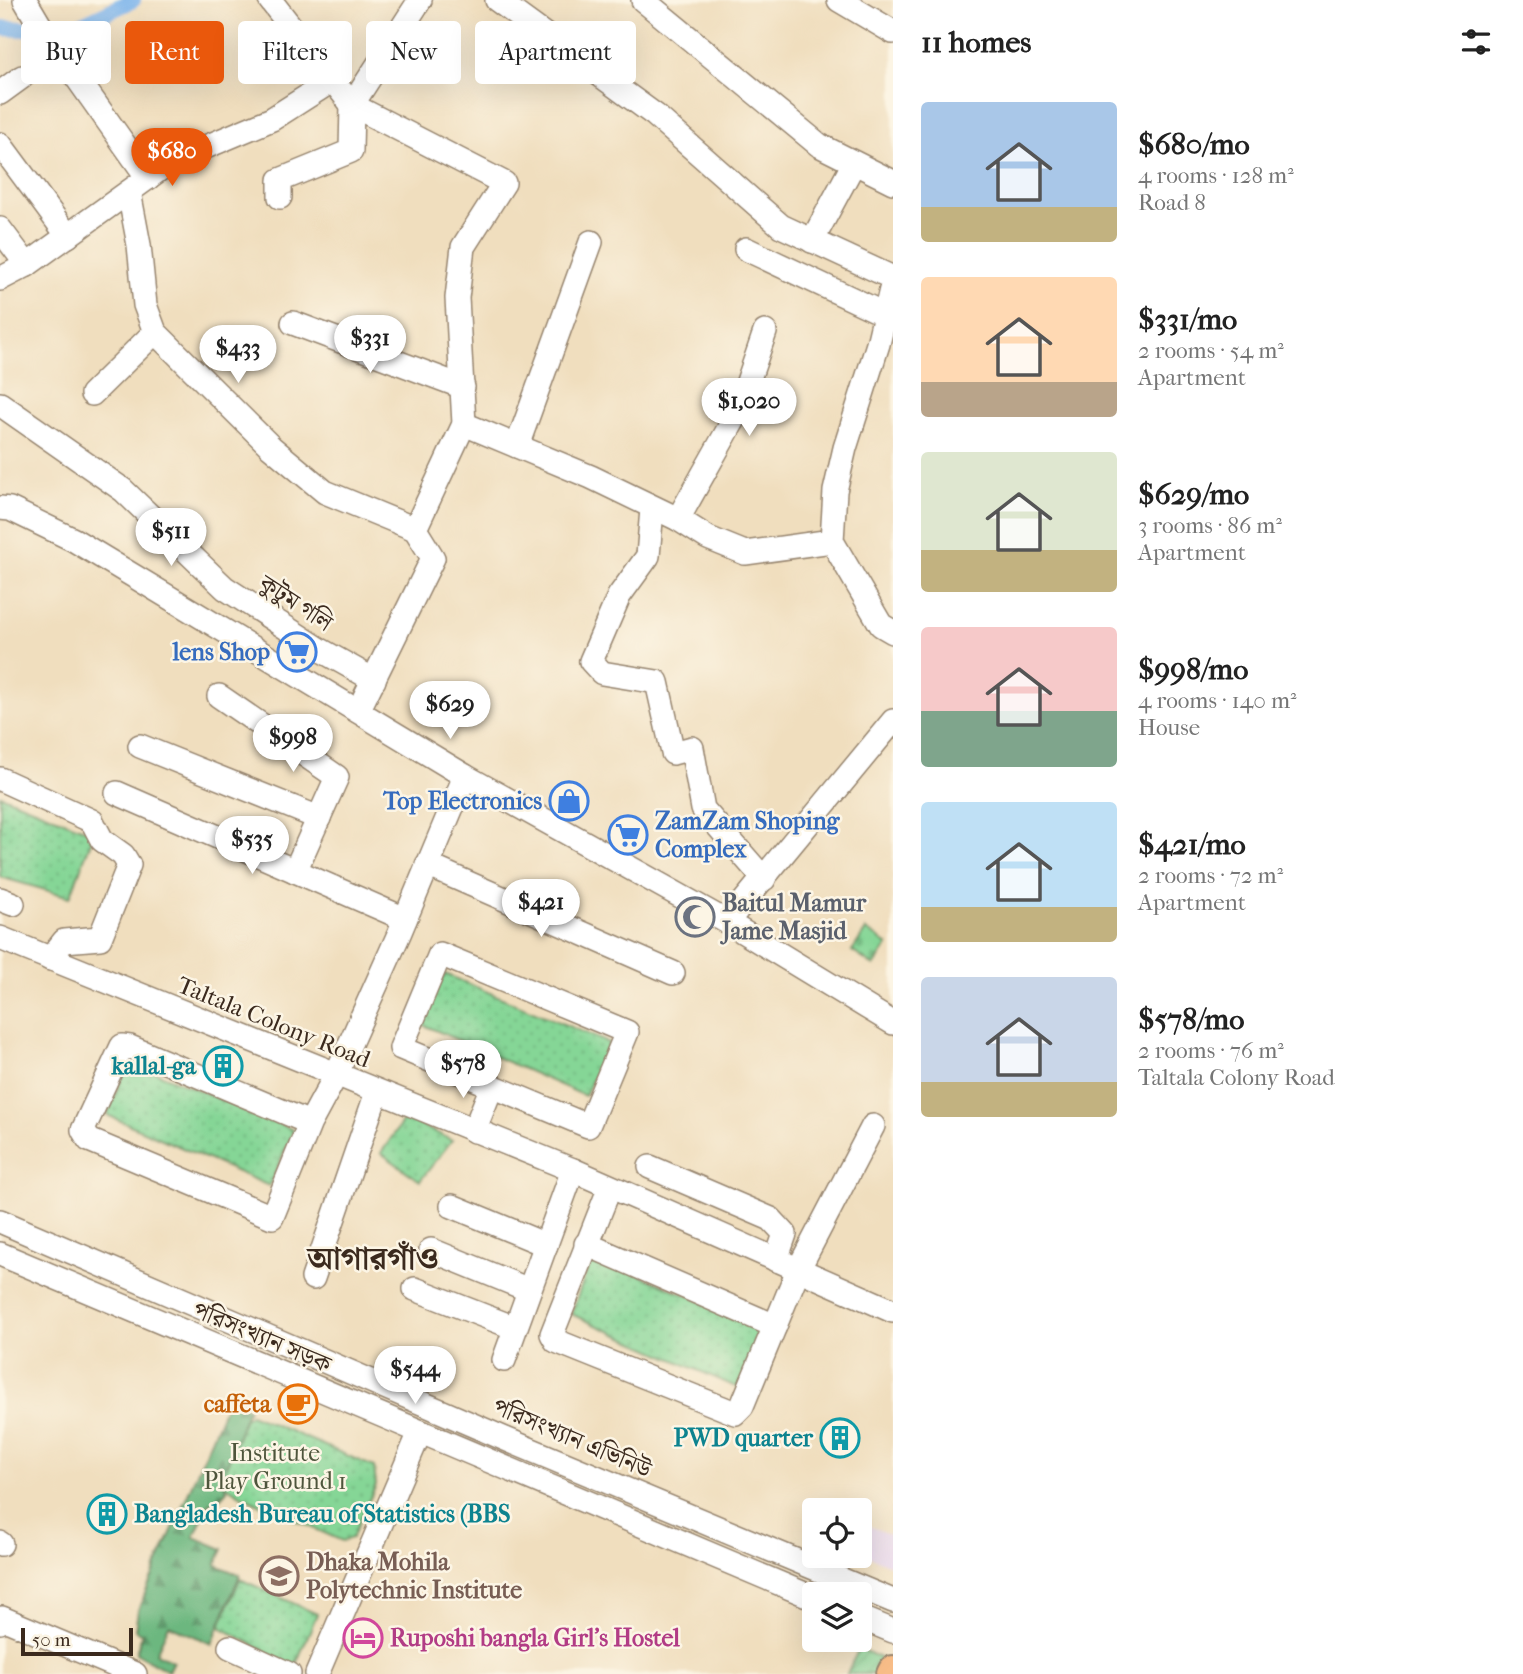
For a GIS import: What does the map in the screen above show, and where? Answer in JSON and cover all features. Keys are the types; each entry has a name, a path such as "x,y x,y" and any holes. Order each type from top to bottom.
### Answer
{"street":[{"path":"25,0 46,35 148,178"},
{"path":"270,0 287,21"},
{"path":"497,0 655,115 781,226 893,280 840,469 832,541 881,625 893,632"},
{"path":"643,0 819,145 893,182"},
{"path":"839,0 893,32"},
{"path":"280,197 280,180 351,151 352,106 416,1"},
{"path":"0,93 21,78"},
{"path":"0,279 27,265 170,162 272,119 327,84"},
{"path":"336,84 352,106 504,183 463,247 457,298 464,424 415,529"},
{"path":"0,144 68,236"},
{"path":"812,241 854,163"},
{"path":"129,192 139,245 145,305 155,332 271,447 325,492 415,529 433,558 358,710"},
{"path":"0,229 27,265"},
{"path":"517,446 591,242"},
{"path":"746,249 884,314"},
{"path":"293,323 463,387"},
{"path":"92,394 155,332"},
{"path":"678,519 737,414 765,332"},
{"name":"কুটুম গলি","path":"0,404 123,490 225,588 319,649 374,680"},
{"path":"464,424 591,477 652,509 678,519 708,538 745,553 832,541"},
{"path":"0,508 10,509 74,540 466,776 891,1015"},
{"path":"652,509 648,556 619,596 590,661 602,673 657,682 673,753 692,748 703,808 764,879"},
{"path":"219,696 337,777 295,871"},
{"path":"727,922 893,721"},
{"path":"140,746 319,818"},
{"path":"310,1123 130,1047 122,1046 83,1130 89,1140 272,1217 310,1123 336,1076 466,776"},
{"path":"0,779 92,821 102,840 122,855 129,865 100,938 64,941 50,958"},
{"path":"117,793 405,919"},
{"path":"427,865 673,973"},
{"name":"Taltala Colony Road","path":"0,938 573,1170 893,1311"},
{"path":"440,954 627,1032 588,1126 492,1086 401,1048 440,954"},
{"path":"474,1131 492,1086"},
{"path":"313,1278 377,1092"},
{"path":"610,1187 551,1329 556,1341 735,1413 742,1406 798,1270 873,1126"},
{"path":"650,1167 771,1219 785,1234 776,1260"},
{"path":"504,1360 573,1170"},
{"path":"452,1206 546,1245"},
{"name":"পরিসংখ্যান এভিনিউ","path":"0,1221 893,1601"},
{"path":"586,1244 775,1326"},
{"path":"431,1250 529,1290"},
{"name":"পরিসংখ্যান সড়ক","path":"0,1254 802,1593"},
{"path":"415,1289 515,1328"},
{"path":"317,1674 420,1432"},
{"path":"0,1622 2,1618 135,1674"},
{"path":"872,1622 893,1631"},
{"path":"230,1647 289,1674"}],"shaded area":[{"path":"872,1527 893,1536 893,1566 872,1557"}],"green space":[{"path":"0,795 94,833 70,897 0,877"},
{"path":"866,930 888,945 874,966 852,951"},
{"path":"445,974 609,1043 585,1096 419,1023"},
{"path":"129,1061 294,1130 269,1186 107,1115"},
{"path":"405,1118 452,1140 420,1181 381,1153"},
{"path":"593,1255 764,1328 738,1388 571,1314"},
{"path":"228,1400 248,1408 222,1478 227,1490 217,1501 209,1503 194,1537 223,1549 216,1565 240,1575 212,1644 169,1625 156,1653 173,1661 168,1671 136,1653 142,1634 135,1630 138,1610"},
{"name":"Institute Play Ground 1","path":"250,1414 374,1467 376,1485 352,1538 342,1541 244,1497 223,1484 224,1473 245,1418"},
{"path":"240,1579 317,1614 293,1666 222,1628 221,1623"},
{"path":"857,1652 867,1652 882,1659 875,1674 847,1674"}],"waterway":[{"path":"0,28 68,31 133,0"}],"place":[{"name":"lens Shop","path":"297,652"},
{"name":"Top Electronics","path":"569,801"},
{"name":"ZamZam Shoping Complex","path":"628,835"},
{"name":"Baitul Mamur Jame Masjid","path":"695,917"},
{"name":"kallal-ga","path":"223,1066"},
{"name":"caffeta","path":"298,1404"},
{"name":"PWD quarter","path":"840,1438"},
{"name":"Bangladesh Bureau of Statistics (BBS","path":"107,1514"},
{"name":"Dhaka Mohila Polytechnic Institute","path":"279,1576"},
{"name":"Ruposhi bangla Girl's Hostel","path":"363,1638"}],"district":[{"name":"আগারগাঁও","path":"373,1258"}]}
